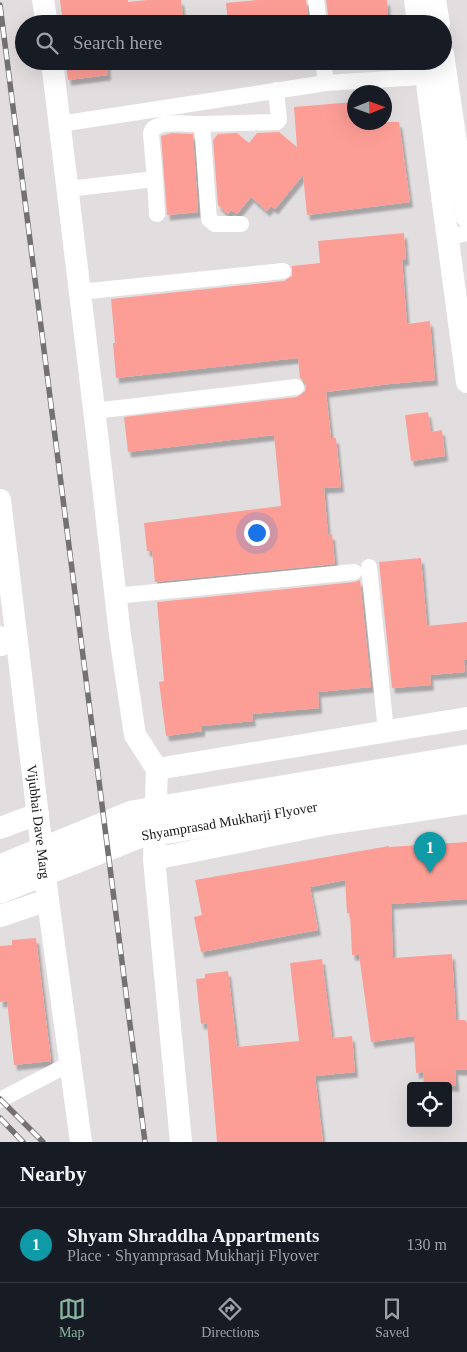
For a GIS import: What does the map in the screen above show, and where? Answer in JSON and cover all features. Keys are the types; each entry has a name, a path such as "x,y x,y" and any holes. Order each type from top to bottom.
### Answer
{"main road":[{"name":"Shyamprasad Mukharji Flyover","path":"0,866 132,813 467,757"},
{"name":"Shyamprasad Mukharji Flyover","path":"0,891 138,836 467,780"}],"street":[{"path":"43,0 46,15"},
{"path":"316,0 318,15"},
{"path":"415,0 417,15"},
{"path":"435,0 438,15"},
{"path":"53,70 115,596 136,735 157,769 154,859 181,1142"},
{"path":"326,83 327,70"},
{"path":"60,124 415,70"},
{"path":"435,70 458,235 467,382"},
{"path":"436,70 467,217"},
{"path":"157,214 151,134 153,129 164,124 277,122 279,115 276,90"},
{"path":"202,124 209,219 214,224 241,224"},
{"path":"68,189 155,179"},
{"path":"80,292 283,271"},
{"path":"94,411 296,387"},
{"name":"Vijubhai Dave Marg","path":"0,500 6,603 38,814 81,1142"},
{"path":"115,596 361,570 386,731"},
{"path":"157,769 467,718"},
{"path":"154,859 323,825 467,803"},
{"path":"0,828 38,814"},
{"path":"0,916 48,900"},
{"path":"0,1100 71,1063"}],"building":[{"path":"60,0 128,0 128,2 181,0 183,15 62,15"},
{"path":"258,0 306,0 308,15 227,15 226,3"},
{"path":"326,0 387,0 388,15 328,15"},
{"path":"67,70 108,70 108,75 68,80"},
{"path":"347,103 347,130 392,130 392,122 399,122 410,202 307,215 303,175 275,209 271,206 267,211 251,197 237,214 231,210 228,214 218,205 213,140 218,134 237,133 249,143 257,133 279,132 297,147 294,107"},
{"path":"172,133 193,134 198,212 167,215 161,136"},
{"path":"404,233 406,260 402,260 407,324 430,321 435,380 326,392 331,438 336,438 341,487 324,488 328,535 332,534 335,564 155,582 152,551 147,551 144,523 281,506 274,435 128,452 124,417 297,397 305,391 306,385 300,378 298,358 116,378 111,299 284,281 292,276 292,266 320,263 318,241"},
{"path":"428,412 431,432 442,430 445,456 411,461 405,415"},
{"path":"421,558 427,626 467,622 465,672 430,675 431,685 392,688 379,562"},
{"path":"360,580 371,687 318,692 319,708 252,714 253,721 202,726 202,731 166,736 159,682 164,681 157,602"},
{"path":"467,842 467,899 391,904 393,958 452,954 456,1020 465,1020 467,1023 467,1070 455,1070 456,1086 452,1086 452,1082 424,1082 423,1072 416,1073 414,1036 371,1042 359,955 352,955 350,913 347,913 345,880 310,887 318,930 201,952 194,917 202,915 195,880 389,847"},
{"path":"36,938 51,1061 14,1065 7,1001 0,1002 0,946 12,945 12,940"},
{"path":"322,959 332,1038 352,1036 355,1072 315,1076 323,1142 217,1142 207,1023 201,1024 196,979 205,978 205,974 228,971 237,1047 299,1041 290,963"}],"railway":[{"path":"0,5 145,1142"},
{"path":"0,1099 43,1142"},
{"path":"0,1118 23,1142"}],"place":[{"name":"Shyam Shraddha Appartments","path":"430,873"}]}
